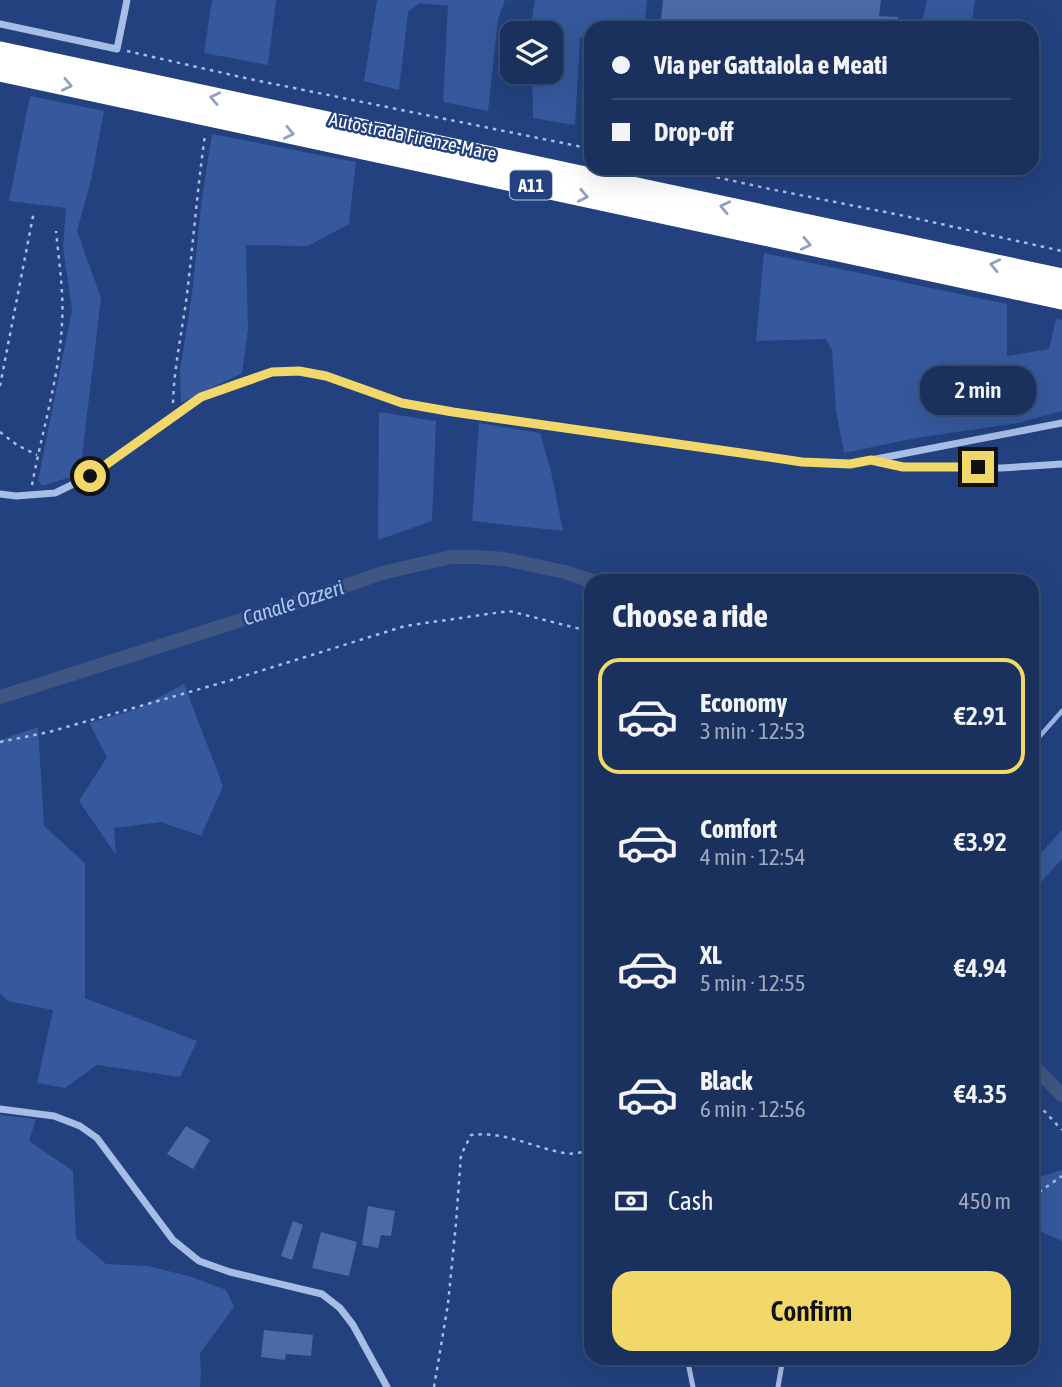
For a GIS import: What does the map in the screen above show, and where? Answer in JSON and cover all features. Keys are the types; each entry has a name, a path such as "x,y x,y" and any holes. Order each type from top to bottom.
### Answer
{"highway":[{"name":"Autostrada Firenze-Mare","path":"0,51 1062,279"},
{"name":"Autostrada Firenze-Mare","path":"0,71 1062,299"}],"street":[{"path":"0,24 117,49 127,0"},
{"path":"0,494 16,496 55,493 90,476 201,397 272,372 299,371 326,376 402,403 453,412 802,462 850,464 1062,423"},
{"path":"871,460 903,467 1002,468 1062,464"},
{"path":"0,1109 54,1116 80,1126 97,1138 173,1240 199,1261 230,1272 322,1294 340,1308 353,1325 387,1387"}],"lane":[{"path":"688,1365 693,1387"},
{"path":"778,1387 782,1365"}],"path":[{"path":"117,49 584,147"},
{"path":"174,417 174,374 186,301 205,135"},
{"path":"707,175 1062,251"},
{"path":"0,386 34,211"},
{"path":"30,495 57,365 62,322 62,285 56,231"},
{"path":"0,432 37,455"},
{"path":"0,742 49,732 228,681 405,626 509,611 584,630"},
{"path":"1039,1105 1062,1129"},
{"path":"434,1387 448,1304 461,1155 471,1135 484,1133 511,1138 566,1154 584,1151"},
{"path":"1039,1192 1062,1175"}],"shaded area":[{"path":"212,0 276,0 268,65 204,53"},
{"path":"377,0 505,0 498,20 488,111 443,102 448,6 420,3 408,12 399,90 364,81"},
{"path":"535,0 647,0 645,21 584,21 584,37 580,37 575,125 533,118 532,84 563,84 563,21 532,21"},
{"path":"927,0 975,0 972,21 922,21"},
{"path":"30,96 104,111 91,180 77,231 101,298 80,474 42,486 38,481 72,310 63,247 66,208 9,201"},
{"path":"212,134 356,162 349,224 308,246 246,245 248,330 242,373 181,403 180,371"},
{"path":"764,253 1007,304 1007,356 1049,349 1056,319 1062,320 1062,411 1018,423 916,438 844,453 836,411 832,350 826,339 756,341"},
{"path":"379,412 436,421 432,521 378,540"},
{"path":"479,423 540,433 563,531 472,521"},
{"path":"184,684 223,786 201,836 161,822 114,828 116,855 79,801 107,757 89,723 137,709"},
{"path":"38,727 44,826 85,863 85,998 197,1041 180,1077 97,1065 65,1088 37,1083 53,1010 8,1001 0,993 0,740"},
{"path":"1062,830 1062,859 1039,884 1039,855"},
{"path":"0,1115 36,1119 29,1141 73,1171 76,1238 106,1264 148,1266 192,1277 226,1290 234,1307 200,1353 200,1387 0,1387"},
{"path":"1062,1170 1062,1241 1039,1231 1039,1177"}],"building":[{"path":"663,0 881,0 879,16 898,17 897,21 661,21"},
{"path":"186,1126 210,1140 193,1169 167,1154"},
{"path":"368,1206 395,1211 391,1236 381,1235 378,1248 362,1245"},
{"path":"293,1221 303,1225 292,1260 281,1256"},
{"path":"321,1232 357,1242 349,1276 312,1268"},
{"path":"264,1330 313,1335 311,1356 286,1354 285,1360 261,1357"}],"waterway":[{"name":"Canale Ozzeri","path":"0,697 382,573 451,557 504,559 584,578"},
{"path":"1039,737 1062,711"},
{"name":"Canale Ozzeri","path":"1039,1072 1062,1095"}],"route":[{"path":"90,476 201,397 272,372 299,371 326,376 402,403 802,462 850,464 871,460 903,467 978,467"}]}
